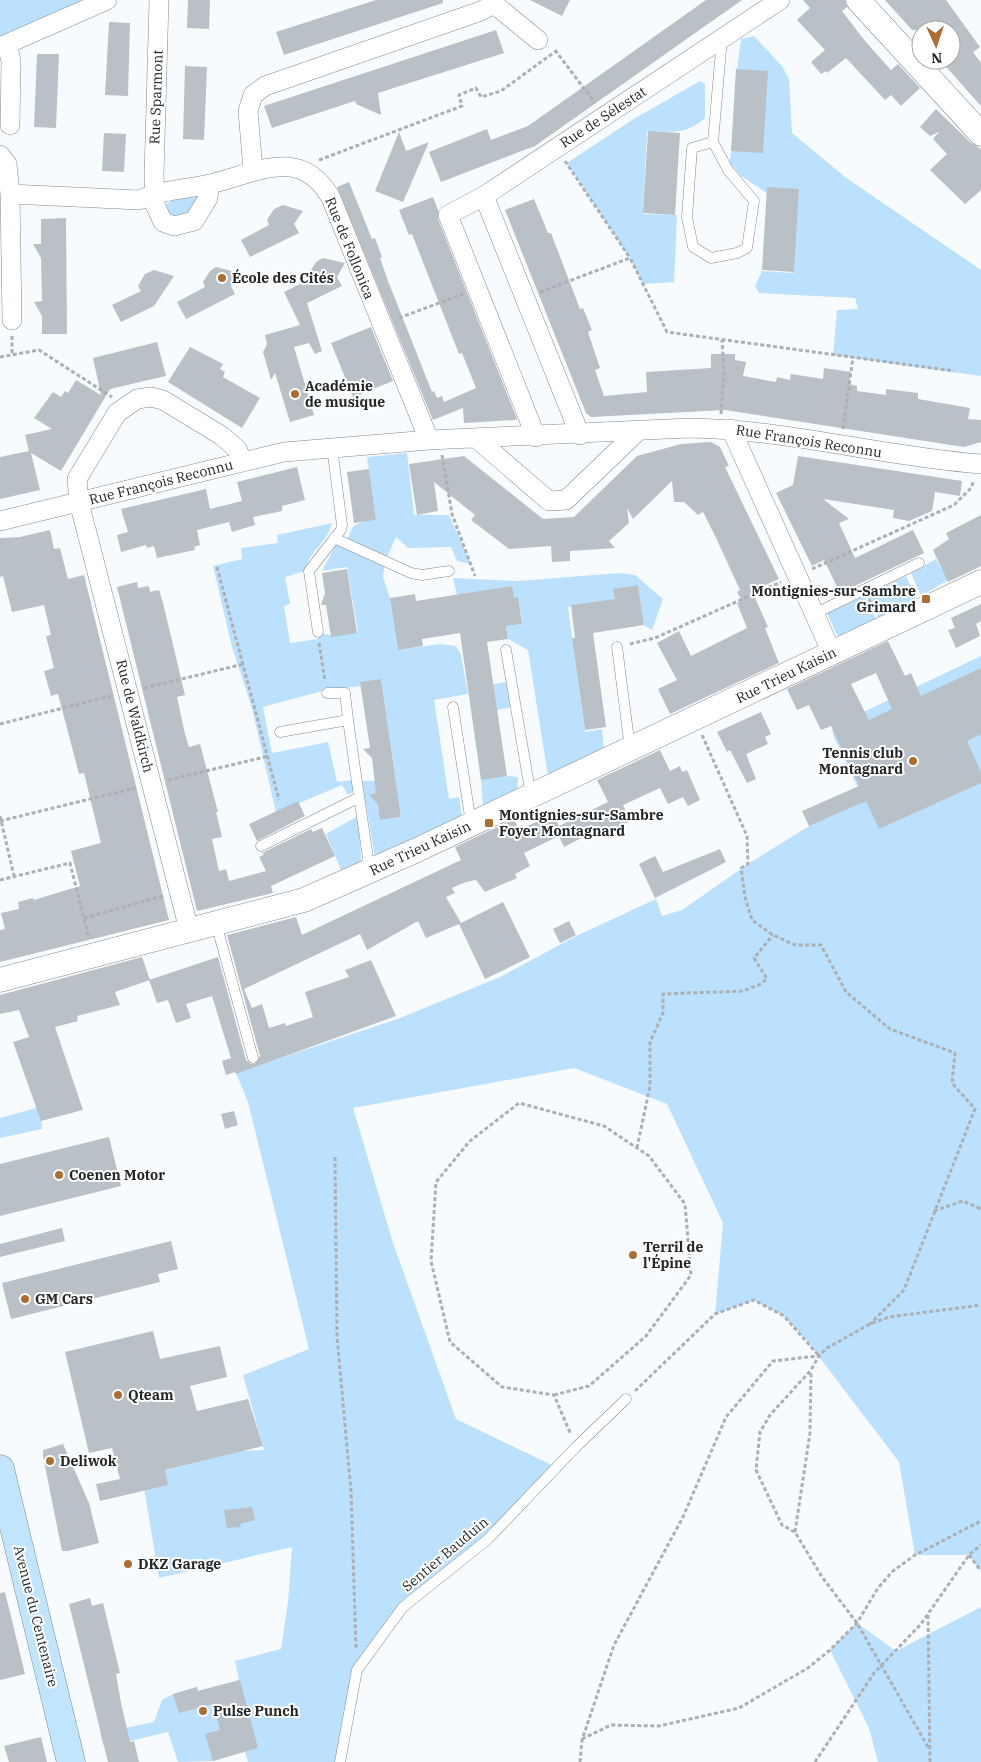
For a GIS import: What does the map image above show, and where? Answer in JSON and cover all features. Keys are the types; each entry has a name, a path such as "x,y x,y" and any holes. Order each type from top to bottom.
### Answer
{"main road":[{"name":"Avenue du Centenaire","path":"0,1469 71,1762"}],"street":[{"path":"10,125 11,61 2,46 107,0"},
{"name":"Rue Sparmont","path":"155,194 159,0"},
{"name":"Rue de Sélestat","path":"536,437 448,215 484,196 780,0"},
{"path":"858,0 981,134"},
{"path":"10,194 139,200 155,194 209,184 253,170 248,111 252,95 264,86 481,11 492,2 538,40"},
{"path":"0,155 7,164 10,194 12,320"},
{"name":"Rue de Follonica","path":"253,170 287,167 302,171 316,178 331,198 382,325 434,440"},
{"path":"155,194 155,205 163,222 174,226 194,221 199,215 208,198 209,184"},
{"path":"484,196 580,434"},
{"name":"Rue François Reconnu","path":"79,502 77,480 117,413 125,405 144,398 163,400 222,436 238,449 243,462"},
{"path":"725,429 797,576 832,653"},
{"name":"Rue François Reconnu","path":"0,521 284,452 434,440 725,429 979,469"},
{"path":"477,439 549,501 566,500 637,432"},
{"name":"Rue de Waldkirch","path":"79,502 189,930"},
{"name":"Rue Trieu Kaisin","path":"0,980 304,900 370,872 981,582"}],"lane":[{"path":"713,142 692,148 687,217 693,247 711,258 737,253 747,248 754,201 728,170 713,142 722,38"},
{"path":"317,630 308,571 341,530 342,525 332,447"},
{"path":"334,538 411,574 422,575 449,572"},
{"path":"814,614 919,563"},
{"path":"617,647 630,748"},
{"path":"506,650 531,796"},
{"path":"327,693 345,693 358,798 370,872"},
{"path":"454,707 472,824"},
{"path":"280,732 348,720"},
{"path":"261,846 358,798"},
{"path":"216,923 253,1058"},
{"name":"Sentier Bauduin","path":"340,1762 357,1670 403,1607 487,1540 576,1447 626,1399"}],"path":[{"path":"538,40 556,51 604,116"},
{"path":"302,171 308,164 462,106 459,95 476,88 481,97 501,91 556,51"},
{"path":"557,148 630,258 668,332 954,372"},
{"path":"525,298 630,258"},
{"path":"382,325 477,289"},
{"path":"722,340 725,429"},
{"path":"0,357 39,350 125,405"},
{"path":"841,446 853,357"},
{"path":"434,440 452,514 476,576"},
{"path":"617,647 655,638 954,505 971,488 979,469"},
{"path":"217,567 269,756 279,800"},
{"path":"317,630 327,693"},
{"path":"0,724 244,664"},
{"path":"695,719 746,836 748,864 742,868 745,897 752,920 773,935 795,945 821,945 846,992 890,1029 955,1053 952,1083 975,1109 958,1158 933,1212 904,1290 870,1324"},
{"path":"14,876 0,819 269,756"},
{"path":"0,880 70,863 94,956"},
{"path":"84,918 179,891"},
{"path":"637,1148 650,1086 650,1042 663,1013 663,994 743,991 759,985 767,979 754,958 773,935"},
{"path":"519,1103 604,1126 649,1156 685,1204 691,1276 646,1336 610,1368 589,1386 554,1395 502,1387 450,1342 431,1261 436,1182 470,1142 519,1103"},
{"path":"335,1157 337,1337 351,1491 357,1670"},
{"path":"933,1212 963,1201 981,1210"},
{"path":"626,1399 715,1314 754,1300 784,1316 819,1356"},
{"path":"928,1747 857,1623 822,1577 795,1532 782,1525 756,1470 760,1432 770,1414 811,1370 819,1356 827,1348 870,1324 889,1317 981,1305"},
{"path":"580,1762 582,1740 614,1645 683,1517 726,1418 773,1361 819,1356"},
{"path":"795,1532 810,1433 811,1370"},
{"path":"554,1395 576,1447"},
{"path":"582,1740 611,1725 659,1726 739,1708 808,1668 857,1623 878,1588 892,1571 916,1555 981,1521"},
{"path":"816,1762 874,1673 928,1614 969,1555 981,1545"},
{"path":"969,1555 981,1571"},
{"path":"928,1614 928,1747 930,1762"}],"shaded area":[{"path":"0,0 99,0 81,11 0,37"},
{"path":"754,36 782,66 789,79 792,133 845,177 981,270 981,376 833,355 837,310 858,309 855,298 759,293 755,286 762,271 793,273 799,190 768,194 741,176 729,162 732,150 741,39"},
{"path":"700,81 705,84 705,118 691,128 684,130 647,132 643,214 677,215 674,282 643,284 630,258 567,163 632,120"},
{"path":"198,196 192,211 180,219 165,215 166,205 175,198"},
{"path":"407,453 414,515 449,515 471,564 457,561 451,547 408,548 396,537 385,562 383,577 390,598 398,650 441,644 456,646 461,655 468,694 434,700 449,799 459,797 462,818 375,857 362,781 375,781 381,820 401,817 381,680 362,686 326,690 263,707 272,753 328,742 337,782 352,780 355,791 348,795 342,785 276,813 252,708 232,647 213,566 242,559 241,548 278,543 277,535 332,523 330,530 307,563 305,571 285,577 290,604 284,606 290,643 318,639 318,632 333,636 358,632 347,567 322,571 337,543 346,545 350,532 355,525 376,520 367,457"},
{"path":"936,559 948,580 921,596 911,573"},
{"path":"620,573 635,575 663,599 652,630 644,625 638,585 614,590 615,600 568,607 585,732 602,729 604,751 548,776 528,650 508,639 506,626 522,624 518,598 514,598 511,586 457,595 453,578 517,581"},
{"path":"906,576 916,598 879,618 869,594"},
{"path":"864,596 876,619 840,636 837,635 827,613"},
{"path":"981,656 981,1571 969,1555 915,1555 899,1462 807,1341 784,1316 754,1300 715,1314 723,1223 667,1104 574,1068 353,1108 393,1243 456,1419 556,1467 487,1540 403,1607 357,1670 340,1762 248,1762 245,1751 213,1761 178,1762 168,1732 104,1747 100,1733 154,1722 162,1700 173,1694 197,1687 198,1691 239,1680 235,1661 281,1649 288,1602 292,1547 159,1578 142,1476 241,1451 264,1450 243,1375 309,1349 248,1102 236,1073 400,1018 500,977 574,937 656,899 662,916 682,910 748,864 861,794 833,735 832,727"},
{"path":"506,682 511,707 497,710 493,684"},
{"path":"507,776 518,777 517,793 483,806 481,779"},
{"path":"358,816 362,869 343,875 326,834"},
{"path":"40,1107 42,1129 0,1138 0,1118"},
{"path":"981,1607 981,1762 878,1762 869,1728 830,1650 857,1623 896,1651"}],"building":[{"path":"188,0 210,0 209,29 187,28"},
{"path":"376,0 443,0 443,3 284,55 276,32"},
{"path":"530,0 570,0 562,16"},
{"path":"706,0 742,0 535,146 441,182 429,152 487,129 491,140 528,126"},
{"path":"803,0 845,0 847,7 842,11 865,41 891,70 898,64 920,88 901,106 891,95 885,100 846,58 827,73 826,71 821,74 811,62 825,50 797,20 810,8"},
{"path":"885,0 946,0 960,20 911,20 911,29"},
{"path":"961,21 980,47 973,52 981,63 981,106 949,70 961,70"},
{"path":"109,22 130,23 128,96 105,95"},
{"path":"496,30 504,53 378,93 381,115 356,104 355,101 272,128 264,106"},
{"path":"37,54 59,54 56,128 34,127"},
{"path":"185,66 207,67 204,140 183,139"},
{"path":"736,69 768,71 763,153 731,151"},
{"path":"936,109 971,143 981,149 981,190 965,204 930,170 947,154 933,139 939,132 930,136 920,127"},
{"path":"648,131 680,133 675,215 643,213"},
{"path":"399,132 406,151 429,142 403,202 375,191"},
{"path":"104,133 126,134 124,172 102,171"},
{"path":"349,182 372,239 375,238 388,281 432,392 434,391 437,398 442,396 444,402 476,388 462,353 459,354 412,234 409,235 399,210 433,197 438,210 438,219 517,419 464,423 463,408 433,420 337,187"},
{"path":"767,187 799,189 794,272 762,270"},
{"path":"534,199 548,233 551,233 580,309 583,308 592,330 588,332 600,368 595,370 604,396 647,392 646,372 711,368 711,354 735,354 735,360 746,362 743,376 776,382 777,377 790,380 791,374 823,379 824,368 851,372 849,384 857,386 857,391 886,395 886,389 918,393 918,399 970,408 968,419 981,420 981,442 964,447 725,410 591,417 586,413 505,210"},
{"path":"283,205 303,211 294,224 299,233 250,257 241,240 269,225 267,220 274,209"},
{"path":"66,218 67,334 42,334 42,316 34,302 42,301 41,258 33,244 41,244 41,219"},
{"path":"323,258 345,263 337,277 342,286 307,303 322,351 315,354 309,343 294,347 314,415 290,422 275,373 271,380 263,352 267,344 265,335 300,325 284,292 312,278 309,273 316,262"},
{"path":"216,267 239,273 231,286 235,294 186,319 177,302 205,287 203,282 210,271"},
{"path":"154,270 174,276 154,306 121,322 112,305 141,291 138,286 145,274"},
{"path":"371,327 393,381 353,397 331,343"},
{"path":"157,342 166,376 110,389 61,471 31,453 40,490 0,499 0,457 29,451 25,435 52,429 34,418 53,392 61,397 65,391 68,393 76,380 101,395 93,358"},
{"path":"190,347 223,364 220,369 225,372 223,377 260,398 242,428 168,382"},
{"path":"711,442 720,447 729,466 725,467 779,579 752,591 768,627 765,628 779,663 670,714 658,689 677,680 657,643 679,631 691,656 747,628 737,603 742,601 737,592 740,590 703,512 698,515 684,502 674,502 672,481 633,519 627,508 629,523 609,541 615,548 570,551 570,561 552,562 551,546 509,549 471,520 475,515 434,482 438,511 417,515 409,464 464,456 543,519 574,517 637,456 681,444"},
{"path":"798,456 962,481 960,496 935,492 932,511 909,521 893,518 894,510 823,499 849,519 839,523 855,558 913,530 924,553 840,593 824,560 812,566 776,493 793,485"},
{"path":"297,467 305,500 282,506 282,511 253,517 255,525 232,532 229,522 197,530 200,545 194,547 195,550 157,558 154,546 147,548 146,545 121,552 117,535 128,532 121,509 206,489 210,509 242,501 237,482"},
{"path":"369,469 376,520 354,523 347,472"},
{"path":"981,515 981,566 948,582 933,550 949,539 946,533"},
{"path":"50,530 54,549 60,548 68,579 84,575 169,920 0,962 0,930 5,929 1,913 19,909 18,902 33,898 34,900 80,886 71,851 101,843 84,773 79,774 58,694 51,696 44,671 54,668 46,636 51,635 44,605 12,612 3,576 0,577 0,538 20,537"},
{"path":"347,569 357,633 331,637 326,605 321,605 325,593 322,573"},
{"path":"137,582 138,588 149,586 150,592 159,590 163,603 185,695 177,697 185,734 189,747 200,744 218,812 216,812 222,837 212,839 219,871 226,869 229,881 266,871 259,857 264,855 262,853 311,829 313,832 322,828 335,856 271,886 273,893 197,911 117,587"},
{"path":"638,585 644,625 593,633 606,727 585,730 572,638 575,638 571,605 615,599 613,589"},
{"path":"512,586 514,598 518,597 522,624 506,626 508,639 487,642 507,776 481,780 460,633 422,639 423,646 398,650 390,598 415,594 416,601"},
{"path":"981,604 981,621 976,624 980,636 956,648 948,630 955,628 951,618"},
{"name":"Tennis club Montagnard","path":"888,641 905,676 911,673 921,696 981,668 981,734 967,741 981,772 981,783 879,829 866,801 809,826 802,811 859,786 831,726 821,730 809,705 797,710 787,689","holes":["876,673 892,709 869,720 851,684"]},
{"path":"381,679 401,817 380,820 378,804 369,795 376,793 372,758 363,749 370,748 360,682"},
{"path":"761,712 771,734 765,737 768,744 746,754 756,779 747,783 730,750 727,752 717,732"},
{"path":"660,750 670,771 680,766 682,772 687,770 700,800 688,806 683,797 668,804 660,788 623,805 630,821 610,832 598,837 595,831 564,847 559,836 524,853 530,866 515,874 517,878 485,892 476,880 466,882 452,888 455,893 446,897 461,923 503,902 530,957 485,979 459,924 426,938 418,921 367,950 360,934 244,989 252,1008 262,1004 269,1028 285,1023 286,1026 313,1017 305,992 349,977 345,970 371,960 396,1016 236,1074 235,1072 226,1075 222,1061 231,1058 212,996 186,1004 191,1018 176,1023 168,1000 157,1003 149,980 218,957 246,1060 251,1064 255,1064 260,1056 227,935 296,917 302,935 461,860 455,847 514,819 519,830 553,814 559,826 608,802 597,780"},
{"path":"298,801 305,816 257,841 249,824"},
{"path":"720,849 726,862 655,898 639,864 655,856 663,872"},
{"path":"569,921 576,935 560,943 553,929"},
{"path":"142,957 150,980 115,992 120,1005 77,1016 78,1021 55,1027 83,1110 41,1121 13,1042 29,1037 19,1010 0,1014 0,995"},
{"path":"234,1111 238,1125 225,1129 221,1114"},
{"name":"Coenen Motor","path":"109,1137 121,1186 0,1216 0,1164"},
{"path":"62,1228 65,1241 0,1257 0,1244"},
{"path":"171,1241 178,1269 158,1274 160,1282 11,1319 2,1283"},
{"path":"153,1331 160,1359 220,1346 227,1377 190,1386 197,1411 248,1399 263,1446 165,1470 168,1485 100,1501 96,1484 120,1479 112,1448 89,1453 65,1352"},
{"path":"63,1444 89,1503 99,1543 68,1551 62,1551 43,1456 43,1450"},
{"path":"252,1507 255,1520 240,1524 241,1527 227,1528 224,1510"},
{"path":"5,1592 25,1674 0,1680 0,1593"},
{"path":"90,1598 92,1606 103,1603 120,1673 116,1674 121,1703 130,1742 134,1741 139,1762 108,1762 69,1604"},
{"path":"240,1680 258,1748 213,1761 205,1734 220,1730 213,1704 179,1713 173,1694 197,1687 198,1691"},
{"path":"41,1737 47,1762 9,1762 4,1746"}],"place":[{"name":"École des Cités","path":"222,278"},
{"name":"Académie de musique","path":"295,394"},
{"name":"Montignies-sur-Sambre Grimard","path":"926,599"},
{"name":"Tennis club Montagnard","path":"913,761"},
{"name":"Montignies-sur-Sambre Foyer Montagnard","path":"489,823"},
{"name":"Coenen Motor","path":"59,1175"},
{"name":"Terril de l'Épine","path":"633,1255"},
{"name":"GM Cars","path":"25,1299"},
{"name":"Qteam","path":"118,1395"},
{"name":"Deliwok","path":"50,1461"},
{"name":"DKZ Garage","path":"128,1564"},
{"name":"Pulse Punch","path":"203,1711"}]}
